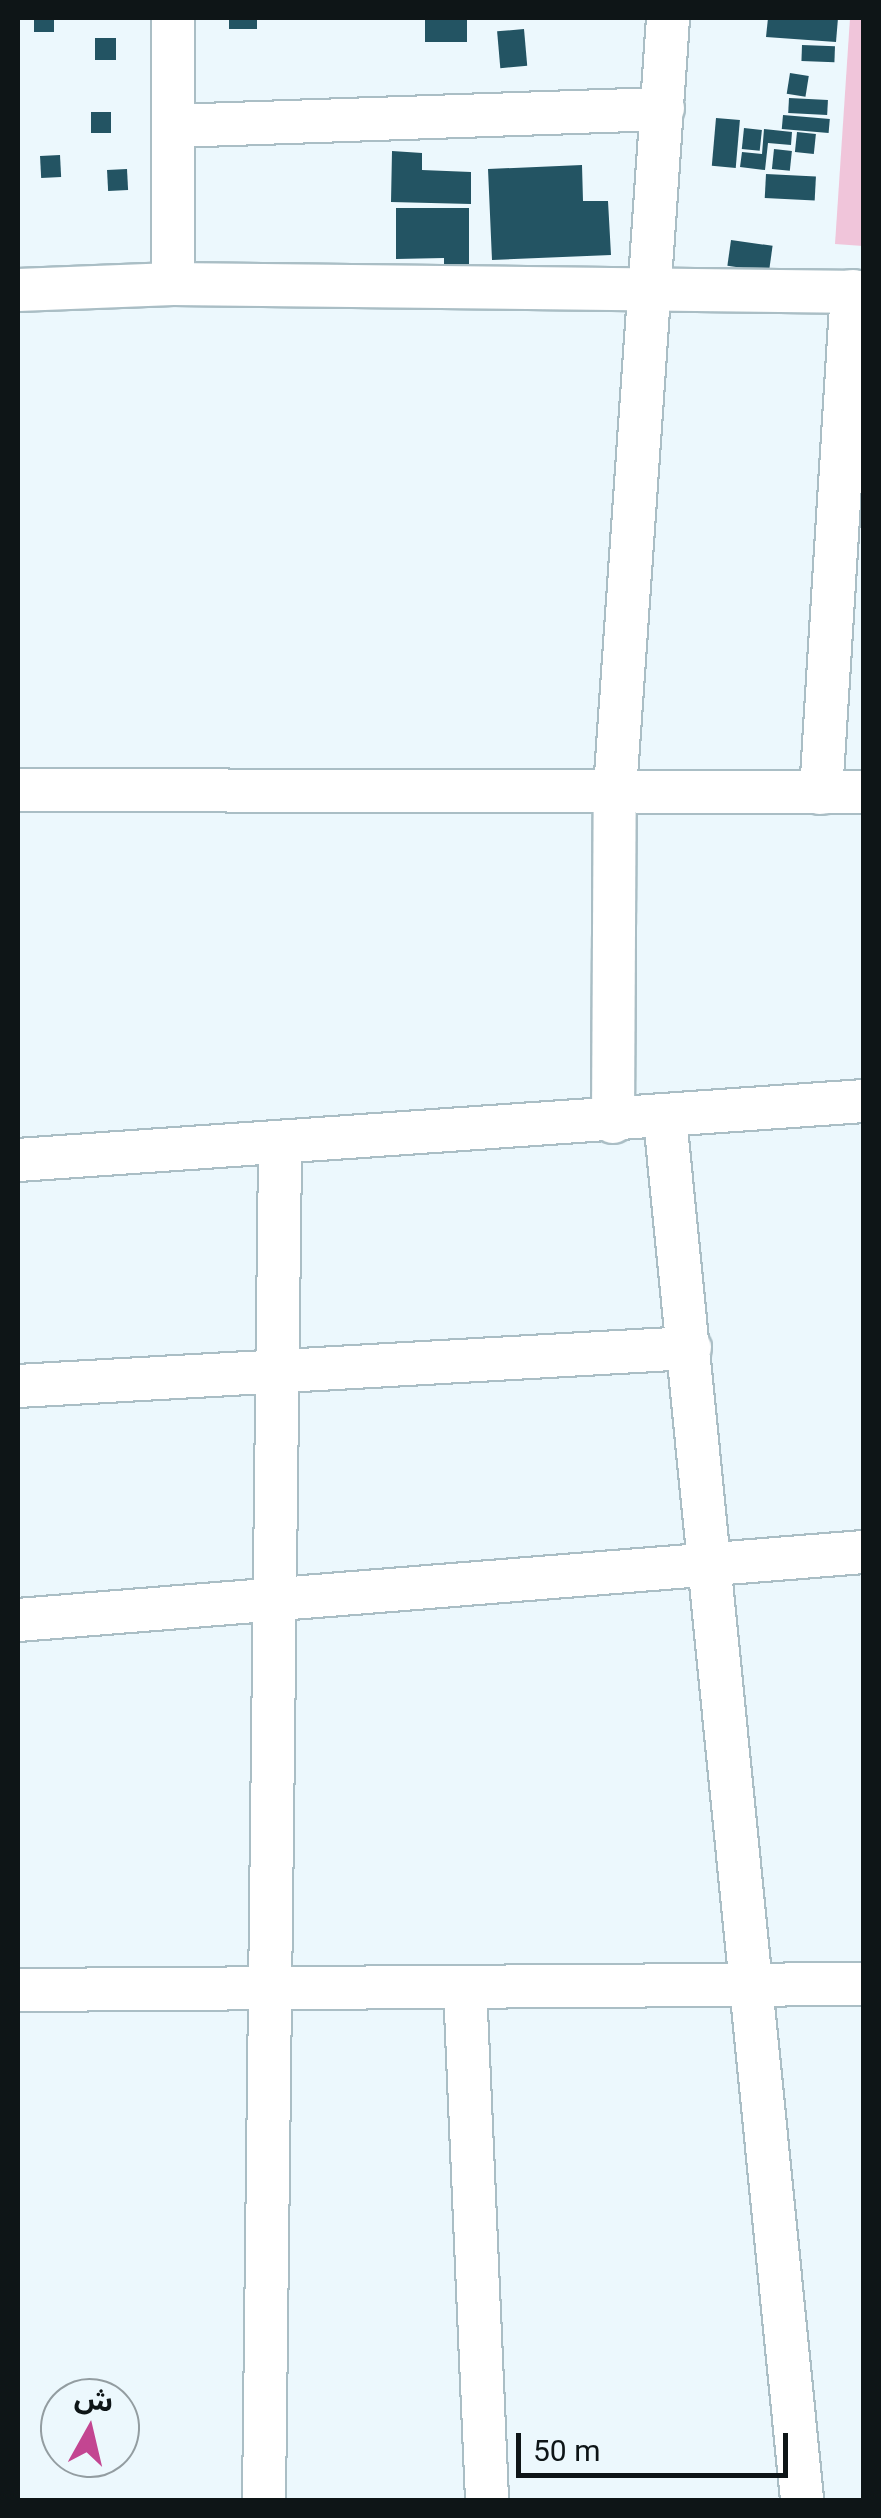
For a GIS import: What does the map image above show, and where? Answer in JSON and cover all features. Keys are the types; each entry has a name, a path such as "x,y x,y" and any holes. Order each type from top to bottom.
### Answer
{"street":[{"path":"173,18 173,284"},
{"path":"614,1122 615,790 668,18"},
{"path":"174,126 663,109"},
{"path":"18,290 173,284 858,292 821,793"},
{"path":"18,790 864,792"},
{"path":"18,1160 665,1119 864,1101"},
{"path":"665,1119 713,1566 802,2500"},
{"path":"264,2500 280,1142"},
{"path":"18,1386 690,1348"},
{"path":"18,1620 864,1552"},
{"path":"18,1990 273,1984 864,1984"},
{"path":"465,1987 487,2500"}],"shaded area":[{"path":"850,18 863,18 863,246 835,244"}],"building":[{"path":"34,18 54,18 54,32 34,32"},
{"path":"229,18 257,18 257,29 229,29"},
{"path":"425,18 467,18 467,42 425,42"},
{"path":"768,18 838,18 836,42 766,37"},
{"path":"524,29 527,66 500,68 497,31"},
{"path":"95,38 116,38 116,60 95,60"},
{"path":"802,45 835,46 834,62 801,61"},
{"path":"790,73 809,76 805,97 787,94"},
{"path":"789,98 828,100 827,115 788,113"},
{"path":"91,112 111,112 111,133 91,133"},
{"path":"783,115 830,119 829,133 782,129"},
{"path":"716,118 740,120 736,168 712,166"},
{"path":"744,128 762,130 760,151 742,149"},
{"path":"764,129 792,132 791,145 768,143 765,170 740,167 742,152 762,154"},
{"path":"797,132 816,134 814,154 795,152"},
{"path":"774,149 792,151 790,171 772,169"},
{"path":"392,151 422,153 422,170 471,172 471,204 391,202"},
{"path":"60,155 61,177 41,178 40,156"},
{"path":"582,165 583,201 608,201 611,255 492,260 488,169"},
{"path":"127,169 128,190 108,191 107,170"},
{"path":"766,174 816,177 815,201 765,198"},
{"path":"396,208 469,208 469,267 444,268 444,258 396,259"},
{"path":"731,240 773,246 769,272 727,266"}]}
